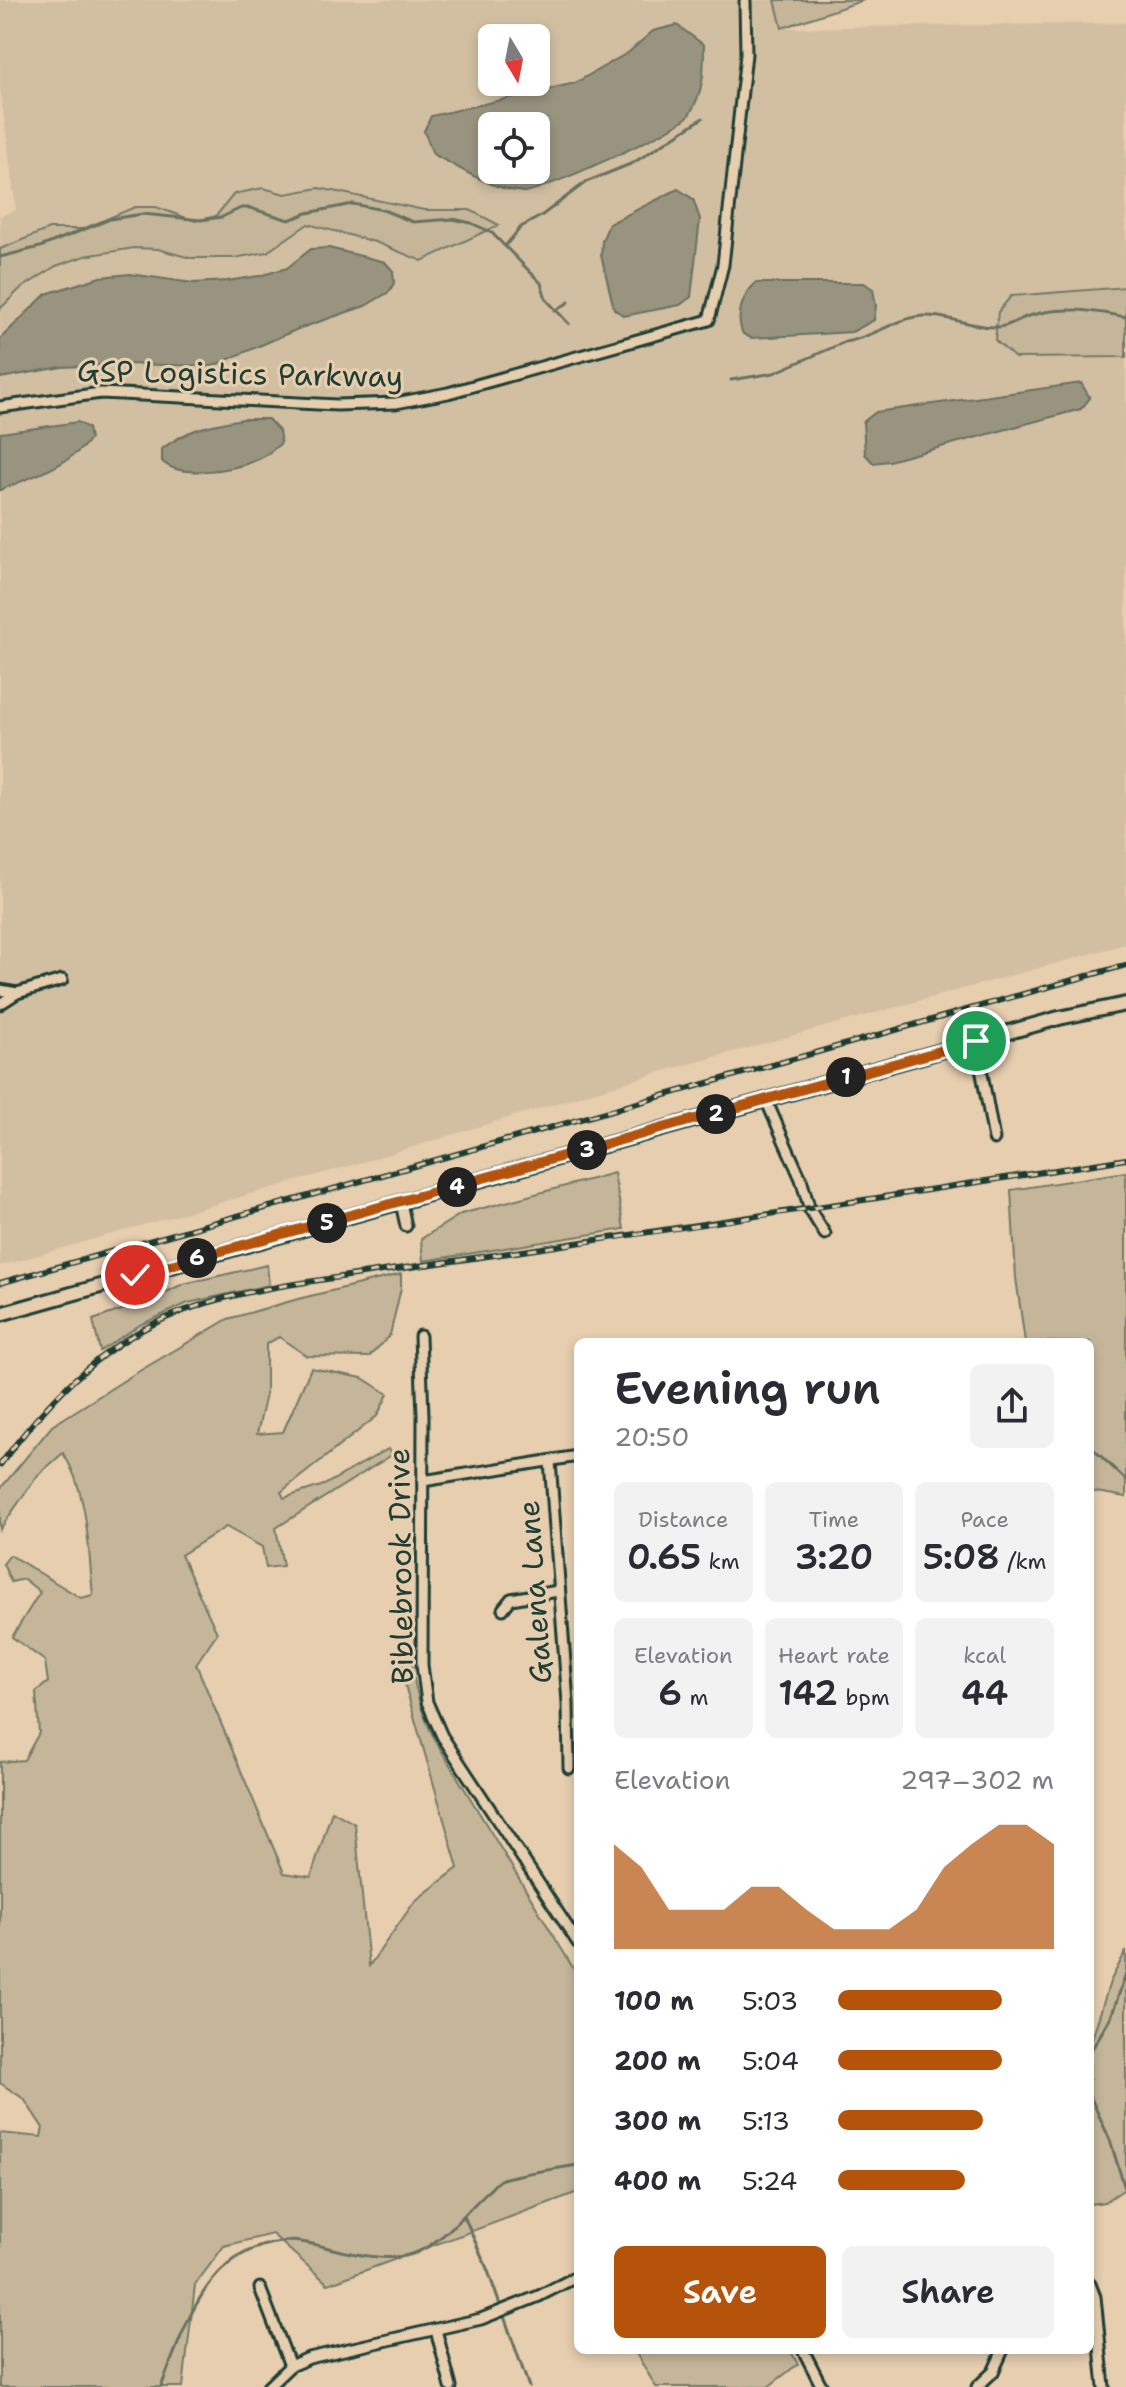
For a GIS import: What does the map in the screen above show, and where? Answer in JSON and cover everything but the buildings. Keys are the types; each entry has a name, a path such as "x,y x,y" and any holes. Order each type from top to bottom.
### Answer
{"main road":[{"path":"0,1314 1059,1018 1126,1004"}],"street":[{"name":"GSP Logistics Parkway","path":"0,407 101,393 337,405 396,403 448,393 709,320 723,265 746,54 745,1"},
{"path":"0,1004 17,993 62,980"},
{"path":"0,990 17,993"},
{"path":"976,1041 994,1139"},
{"path":"766,1100 801,1179 810,1210 825,1234"},
{"path":"401,1203 406,1226"},
{"name":"Biblebrook Drive","path":"420,1336 422,1665 427,1702 442,1736 574,1937"},
{"path":"423,1481 574,1457"},
{"name":"Galena Lane","path":"550,1461 558,1591 573,1702 569,1768"},
{"path":"503,1609 511,1599 558,1591"},
{"path":"268,2387 290,2366 332,2352 436,2330 510,2308 574,2278"},
{"path":"260,2288 290,2366"},
{"path":"1094,2294 1104,2387"},
{"path":"436,2330 451,2387"},
{"path":"805,2354 822,2387"},
{"path":"977,2387 993,2372 1001,2354"}],"shaded area":[{"path":"0,0 775,0 782,28 1126,23 1126,944 646,1076 373,1159 0,1266 0,216 16,210 0,87"},
{"path":"775,0 864,0 782,28"},
{"path":"677,25 704,45 698,98 689,115 662,133 550,184 550,112 478,112 478,178 433,154 424,131 431,116 518,96 550,96 550,89 575,83 629,52 653,31"},
{"path":"491,184 549,184 523,192"},
{"path":"263,188 285,194 319,188 424,210 470,210 499,225 422,261 375,242 308,224 267,252 234,258 190,258 158,249 134,248 85,256 56,266 19,290 0,309 0,249 49,229 83,229 135,207 156,207 195,221 216,216 234,194"},
{"path":"678,189 693,199 700,219 691,297 680,305 624,316 614,309 601,255 602,241 609,224"},
{"path":"329,248 385,262 393,271 394,283 389,292 365,306 298,329 213,366 120,364 62,367 0,378 0,339 46,294 100,277 130,274 193,283 259,276 287,268 311,249"},
{"path":"756,283 864,283 873,289 876,306 874,320 852,332 751,338 743,334 740,314 744,300"},
{"path":"1126,287 1126,357 1015,358 995,340 998,312 1011,296"},
{"path":"1081,383 1090,398 1081,409 889,461 873,463 865,454 863,422 876,412"},
{"path":"242,419 268,419 279,431 281,443 258,460 220,470 180,470 162,461 162,449 181,436"},
{"path":"78,422 88,428 90,439 72,457 0,490 0,433"},
{"path":"1126,1172 1126,1497 1094,1492 1094,1338 1024,1338 1016,1278 1011,1190"},
{"path":"614,1173 624,1229 423,1261 421,1239 461,1214"},
{"path":"267,1265 269,1285 188,1303 140,1325 100,1351 93,1320 150,1300 183,1284"},
{"path":"401,1274 401,1288 390,1335 369,1357 307,1356 279,1337 266,1344 266,1394 257,1434 283,1432 311,1368 362,1378 388,1394 377,1416 281,1492 284,1498 324,1485 388,1449 393,1454 276,1528 283,1566 266,1568 262,1547 226,1527 181,1555 217,1633 196,1664 284,1873 311,1877 332,1811 355,1824 369,1966 415,1901 458,1868 405,1685 403,1658 411,1657 419,1700 435,1740 574,1969 574,2193 328,2284 272,2234 224,2246 195,2285 183,2387 0,2387 0,2133 41,2137 43,2128 24,2099 0,2083 0,1762 24,1760 39,1733 36,1692 48,1682 45,1661 12,1637 40,1592 24,1579 11,1582 3,1564 10,1555 81,1598 93,1595 83,1503 72,1469 63,1453 38,1475 0,1529 0,1489 52,1426 228,1319"},
{"path":"1126,1951 1126,2188 1105,2202 1094,2203 1094,2032 1110,1982"},
{"path":"636,2354 792,2354 798,2364 768,2387 656,2387"}],"waterway":[{"path":"506,245 521,227 586,182 633,163 703,118"},
{"path":"0,257 40,247 110,219 143,214 201,220 250,208 289,220 307,213 353,204 383,210 413,222 453,219 491,232 541,283 546,299 569,324"},
{"path":"555,311 569,302"},
{"path":"731,380 774,373 845,342 915,317 935,316 994,327 1041,313 1065,310 1126,317"},
{"path":"1094,1450 1126,1480"},
{"path":"1094,2045 1111,2017 1126,1974"},
{"path":"1094,2105 1110,2140 1126,2192"},
{"path":"161,2387 179,2340 202,2295 216,2276 234,2260 255,2248 296,2242 370,2256 409,2255 438,2240 500,2180 574,2166"},
{"path":"464,2216 488,2271 529,2387"}],"railway":[{"path":"0,1283 1126,965"},
{"path":"0,1465 53,1400 94,1362 166,1318 210,1302 301,1283 1126,1159"}],"route":[{"path":"135,1275 976,1041"}]}
